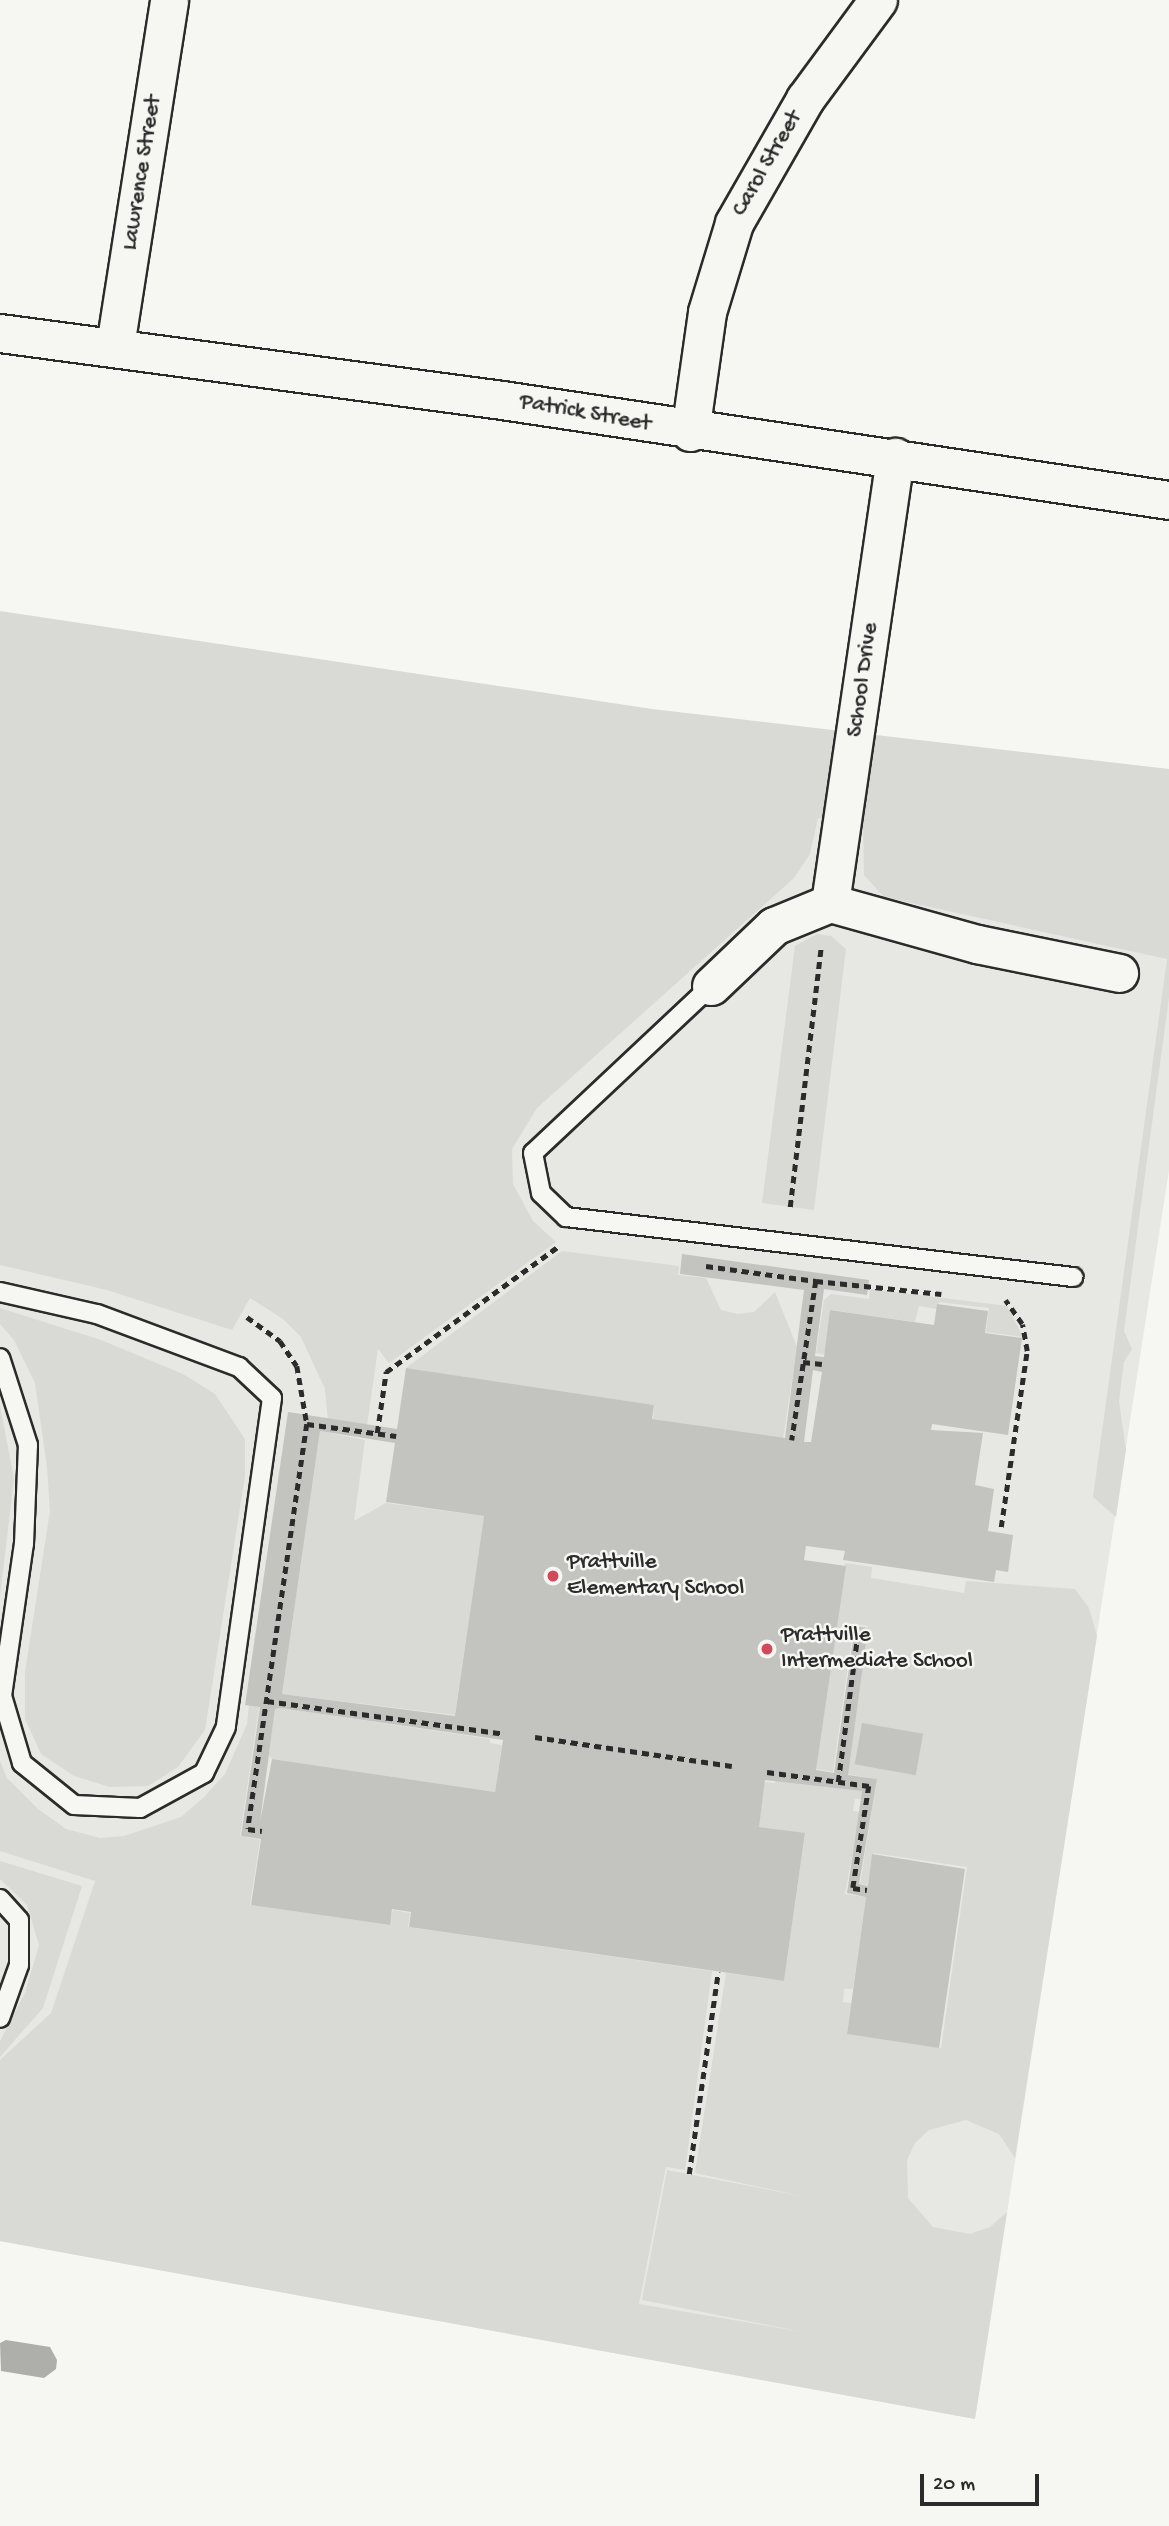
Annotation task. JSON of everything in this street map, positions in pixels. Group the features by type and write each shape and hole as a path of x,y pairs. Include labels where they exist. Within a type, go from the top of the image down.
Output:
{"street":[{"name":"Lawrence Street","path":"115,346 169,0"},
{"name":"Carol Street","path":"690,432 707,312 734,223 805,99 878,0"},
{"name":"Patrick Street","path":"0,333 115,346 502,400 690,432 895,457 1169,500"},
{"name":"School Drive","path":"830,903 895,457"},
{"path":"711,986 774,926 830,903 977,944 1119,973"}],"lane":[{"path":"711,986 533,1153 541,1193 566,1217 1073,1278"},
{"path":"0,1292 97,1314 239,1367 272,1398 226,1727 204,1773 140,1808 74,1805 22,1763 2,1696 24,1544 28,1445 0,1358"},
{"path":"0,1899 19,1920 19,1965 0,2018"}],"path":[{"path":"790,1207 822,940"},
{"path":"377,1433 386,1372 393,1365 561,1245 574,1247"},
{"path":"695,1264 816,1281 956,1295"},
{"path":"792,1440 816,1281"},
{"path":"995,1299 1007,1301 1023,1324 1027,1351 1001,1527"},
{"path":"803,1362 822,1364"},
{"path":"307,1424 396,1436"},
{"path":"838,1782 858,1632"},
{"path":"267,1701 504,1734"},
{"path":"536,1737 732,1766"},
{"path":"767,1772 869,1786 853,1888 867,1890"},
{"path":"689,2174 718,1972"}],"shaded area":[{"path":"0,611 652,709 1169,769 1169,997 1124,1331 1132,1349 1124,1362 1119,1401 1126,1450 1116,1517 1093,1497 1167,959 884,897 864,875 863,823 818,818 810,854 794,878 537,1108 512,1149 513,1184 533,1221 556,1242 389,1363 378,1349 367,1425 328,1420 325,1389 301,1337 283,1319 250,1298 232,1330 107,1290 0,1265"},
{"name":"Prattville Elementary School","path":"0,678 1169,856 1169,1170 975,2419 0,2241"},
{"path":"817,934 831,936 846,949 814,1210 762,1203 795,946"},
{"path":"562,1251 679,1266 678,1275 706,1278 721,1310 738,1314 754,1312 775,1292 797,1347 783,1439 653,1419 654,1405 406,1368"},
{"path":"870,1289 1007,1306 1023,1337 986,1332 989,1308 939,1302 937,1309 919,1306 915,1322 832,1310 825,1355 816,1353 824,1300 831,1294 869,1299"},
{"path":"0,1308 101,1340 183,1374 215,1394 245,1439 245,1476 205,1730 178,1767 148,1786 110,1787 74,1776 41,1754 25,1719 25,1672 50,1511 47,1467 35,1383 14,1340 0,1324"},
{"path":"0,1406 14,1479 0,1596"},
{"path":"320,1431 365,1440 354,1521 386,1503 484,1516 455,1715 282,1694"},
{"path":"845,1563 872,1567 871,1578 964,1593 966,1581 1075,1589 1089,1608 1097,1636 1015,2158 999,2134 966,2120 929,2130 915,2143 907,2160 908,2198 933,2227 970,2234 990,2227 1007,2212 975,2419 0,2241 0,2060 51,2013 95,1881 0,1851 0,1761 7,1778 38,1809 66,1829 100,1838 124,1836 181,1817 204,1797 225,1774 247,1724 249,1705 259,1707 240,1836 260,1840 250,1905 389,1925 393,1910 410,1913 408,1927 712,1971 685,2170 666,2167 639,2304 803,2332 642,2300 667,2170 806,2197 695,2173 726,1973 784,1981 805,1834 758,1827 765,1782 775,1783 776,1778 862,1791 861,1799 855,1799 853,1811 860,1812 845,1894 866,1897 853,1989 844,1989 843,2002 851,2003 847,2034 941,2048 967,1867 873,1853 868,1885 860,1884 877,1779 847,1774 868,1626 854,1624 833,1772 816,1769"},
{"path":"275,1709 490,1739 490,1743 502,1745 495,1792 272,1759 269,1755"},
{"path":"0,1861 82,1886 43,2008 0,2057 0,2041 25,1993 39,1945 27,1905 0,1879"},
{"path":"6,2340 50,2347 57,2360 56,2369 44,2378 1,2371 0,2343"}],"building":[{"name":"Prattville Intermediate School","path":"682,1254 869,1280 867,1295 824,1289 815,1356 824,1357 830,1310 934,1325 937,1304 988,1311 985,1333 1022,1338 1008,1435 932,1424 931,1430 983,1433 975,1485 994,1489 988,1531 1013,1535 1008,1572 996,1570 994,1582 843,1560 845,1551 806,1546 804,1560 846,1566 816,1770 834,1773 855,1626 868,1628 848,1775 877,1779 859,1884 868,1886 872,1854 965,1869 939,2048 847,2034 866,1897 847,1893 862,1791 765,1780 759,1827 805,1833 784,1981 409,1927 411,1912 392,1909 390,1925 251,1905 261,1839 241,1836 260,1707 245,1705 288,1412 397,1429 406,1368 654,1405 652,1419 785,1438 804,1290 680,1274","holes":["813,1370 822,1372 811,1442 804,1442","320,1431 395,1443 386,1502 484,1516 455,1716 282,1694","275,1709 503,1740 495,1792 272,1759 260,1822"]},
{"path":"862,1723 923,1734 916,1775 855,1764"}],"place":[{"name":"Prattville Elementary School","path":"553,1576"},
{"name":"Prattville Intermediate School","path":"767,1649"}]}
